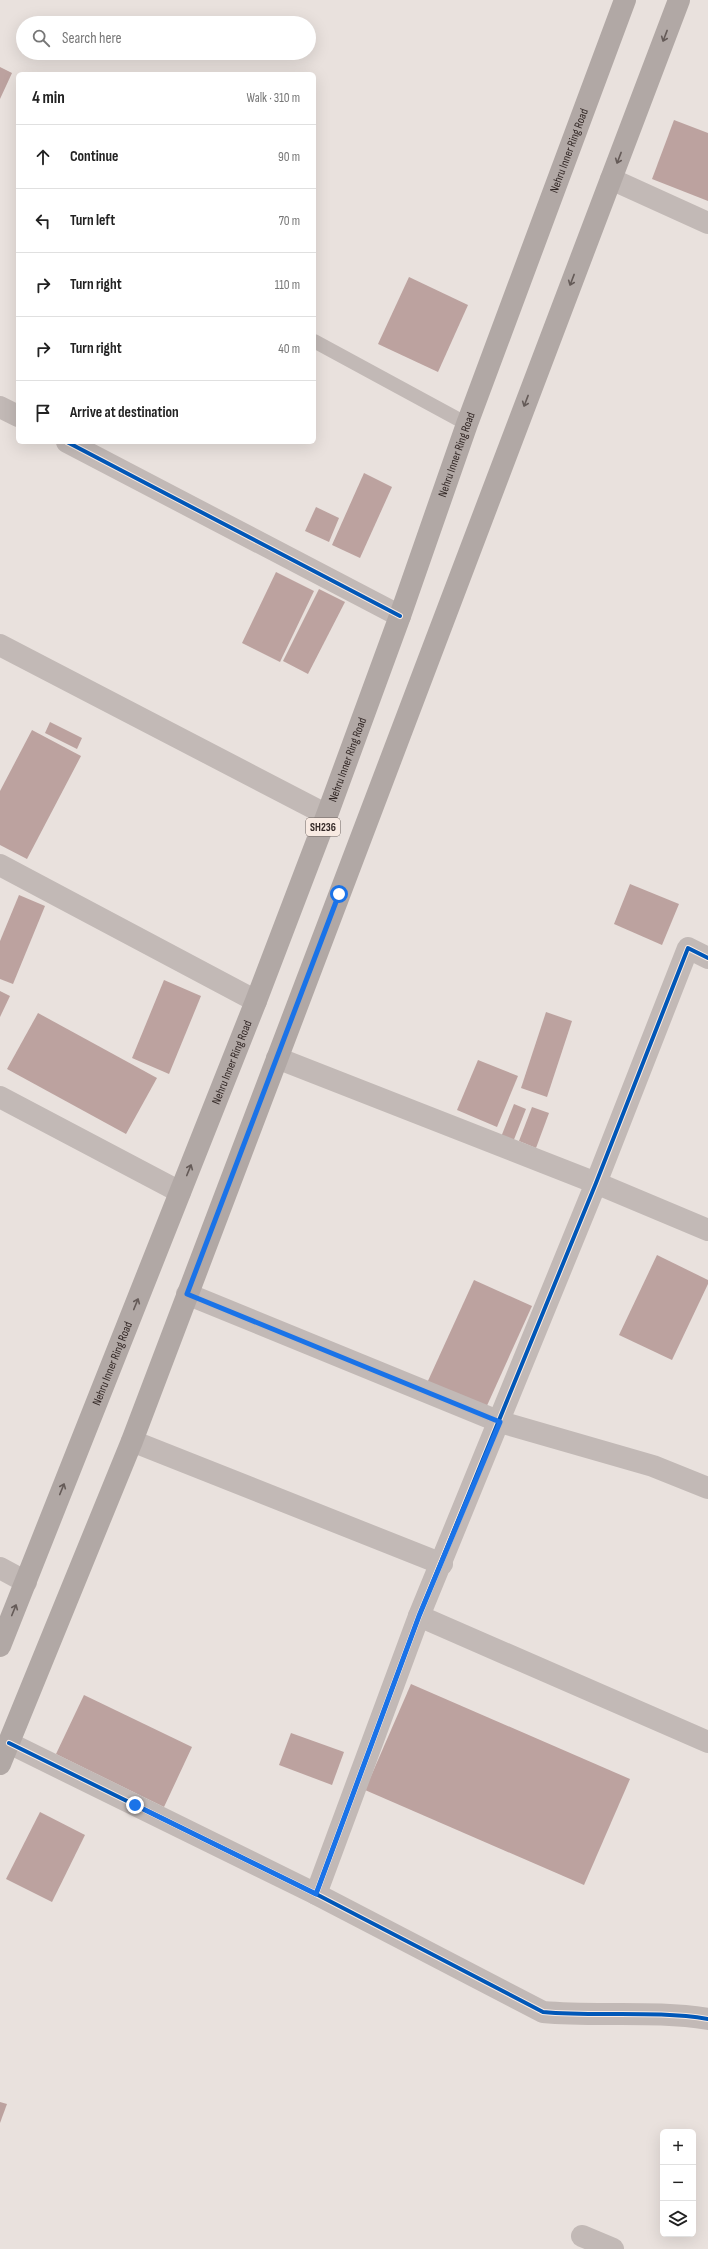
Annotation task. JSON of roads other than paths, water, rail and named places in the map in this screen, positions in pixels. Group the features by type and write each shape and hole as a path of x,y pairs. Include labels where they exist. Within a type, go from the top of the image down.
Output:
{"main road":[{"name":"Nehru Inner Ring Road","path":"0,1646 256,1001 327,815 400,616 467,424 626,0"},
{"path":"0,1764 132,1441 678,0"}],"street":[{"path":"610,179 708,223"},
{"path":"0,407 16,415"},
{"path":"71,444 400,616"},
{"path":"0,645 327,815"},
{"path":"0,866 256,1001"},
{"path":"316,1894 419,1616 500,1422 688,948 708,958"},
{"path":"277,1058 596,1183 708,1230"},
{"path":"0,1097 180,1192"},
{"path":"187,1294 500,1422 653,1466 708,1488"},
{"path":"132,1441 442,1564"},
{"path":"0,1568 26,1582"},
{"path":"419,1616 708,1742"},
{"path":"9,1743 316,1894 543,2012 576,2015 684,2015 708,2019"},
{"path":"582,2236 614,2249"}],"lane":[{"path":"316,342 467,424"}]}
